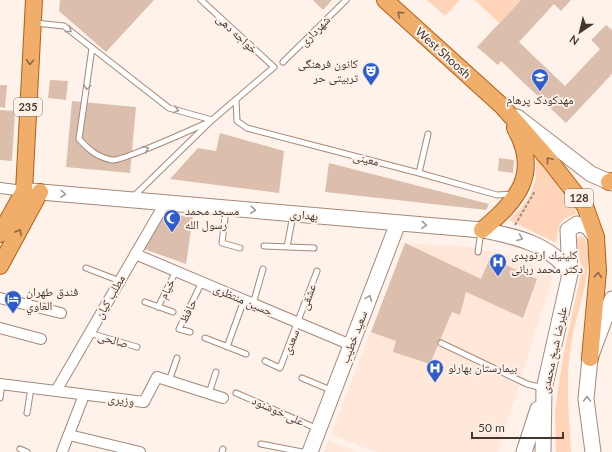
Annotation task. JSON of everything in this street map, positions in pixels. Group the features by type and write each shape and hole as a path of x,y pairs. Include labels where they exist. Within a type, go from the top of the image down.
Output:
{"main road":[{"name":"235","path":"0,234 24,191 34,0"},
{"name":"West Shoosh","path":"385,0 502,106"},
{"path":"482,230 509,206 518,194 523,182 526,164 522,141 502,106"},
{"name":"128","path":"502,106 550,161 585,206 596,237 598,271 590,358"},
{"path":"0,266 40,192"}],"street":[{"path":"502,106 591,174 611,182"},
{"path":"0,188 24,191"},
{"name":"بهداری","path":"24,191 482,230 522,238 553,254 563,261 570,274"},
{"name":"مطلب کیان","path":"56,391 165,203"},
{"name":"سعید خطیب","path":"310,452 398,223"},
{"name":"علیرضا شیخ محمدی","path":"542,452 544,389 570,274 568,230 577,224 587,226 596,237"},
{"name":"حسین منتظری","path":"135,254 351,345"},
{"path":"0,298 61,313"},
{"path":"593,452 586,399 590,358 612,299"},
{"path":"0,328 41,339"},
{"name":"وزیری","path":"1,384 144,402 157,377 223,398"},
{"path":"524,452 544,389"},
{"path":"62,452 84,395"},
{"path":"69,435 140,452"}],"lane":[{"name":"خواجه دهی","path":"201,0 274,67 236,100"},
{"name":"شهرداری","path":"284,62 346,0"},
{"path":"32,23 64,26 169,108 212,120"},
{"path":"92,48 79,139 92,153 113,161 212,120"},
{"path":"130,200 212,120 236,100"},
{"name":"معینی","path":"236,100 237,121 247,128 419,172 497,195 518,194"},
{"path":"419,172 428,134"},
{"path":"226,208 222,243 240,248"},
{"path":"288,247 293,214"},
{"path":"478,252 482,230"},
{"path":"264,246 314,248"},
{"path":"86,268 120,281"},
{"path":"227,347 263,269"},
{"name":"خیام","path":"158,306 176,271"},
{"name":"عشقی","path":"298,323 317,271"},
{"name":"حافظ","path":"190,332 179,329 202,282"},
{"path":"145,302 173,312"},
{"name":"سعدی","path":"265,361 280,368 298,323"},
{"name":"صالحی","path":"89,333 137,347"},
{"path":"205,338 246,354"},
{"path":"441,343 528,384 544,389"},
{"path":"169,381 177,358"},
{"path":"209,393 216,372"},
{"path":"302,378 333,392"},
{"path":"0,398 1,384"},
{"path":"27,413 31,388"},
{"name":"علی خوشنود","path":"236,393 319,430"},
{"path":"261,444 302,452"},
{"path":"20,449 27,452"}],"shaded area":[{"path":"427,0 460,0 445,16"},
{"path":"475,0 521,0 499,23"},
{"path":"535,152 569,196 577,214 566,218 560,224 556,243 509,220 523,205 532,190 536,173"},
{"path":"580,236 584,237 588,262 587,276 573,332 569,358 568,398 571,452 556,452 555,410 563,356 582,270 576,241"},
{"name":"بیمارستان بهارلو","path":"405,243 471,247 516,257 553,276 498,452 374,452 331,434"},
{"path":"328,440 357,452 324,452"}],"building":[{"path":"60,0 154,0 106,52 59,11"},
{"path":"313,0 332,0 323,10"},
{"path":"521,0 571,0 561,11 554,4 519,42 565,86 600,49 591,40 606,25 612,30 612,74 566,123 501,61 498,65 477,47"},
{"path":"50,80 68,81 66,100 48,98"},
{"path":"0,85 7,85 5,108 0,107"},
{"path":"72,101 136,107 130,173 66,167"},
{"path":"0,110 15,111 12,161 0,160"},
{"path":"220,133 284,151 279,193 170,179 198,148 216,151"},
{"path":"499,158 514,160 513,173 498,171"},
{"path":"329,163 489,204 486,210 325,192"},
{"name":"مسجد محمد رسول الله","path":"164,215 193,216 186,264 144,249"},
{"path":"405,243 481,279 490,258 537,279 523,318 466,292 460,315 452,312 430,364 393,352 396,341 371,332"}],"place":[{"name":"کانون فرهنگی تربیتی حر","path":"371,86"},
{"name":"مهدکودک پرهام","path":"540,92"},
{"name":"مسجد محمد رسول الله","path":"172,233"},
{"name":"كلينيك ارتوپدى دكتر محمد ربانى","path":"498,277"},
{"name":"فندق طهران العاوي","path":"13,314"},
{"name":"بیمارستان بهارلو","path":"435,383"}]}
